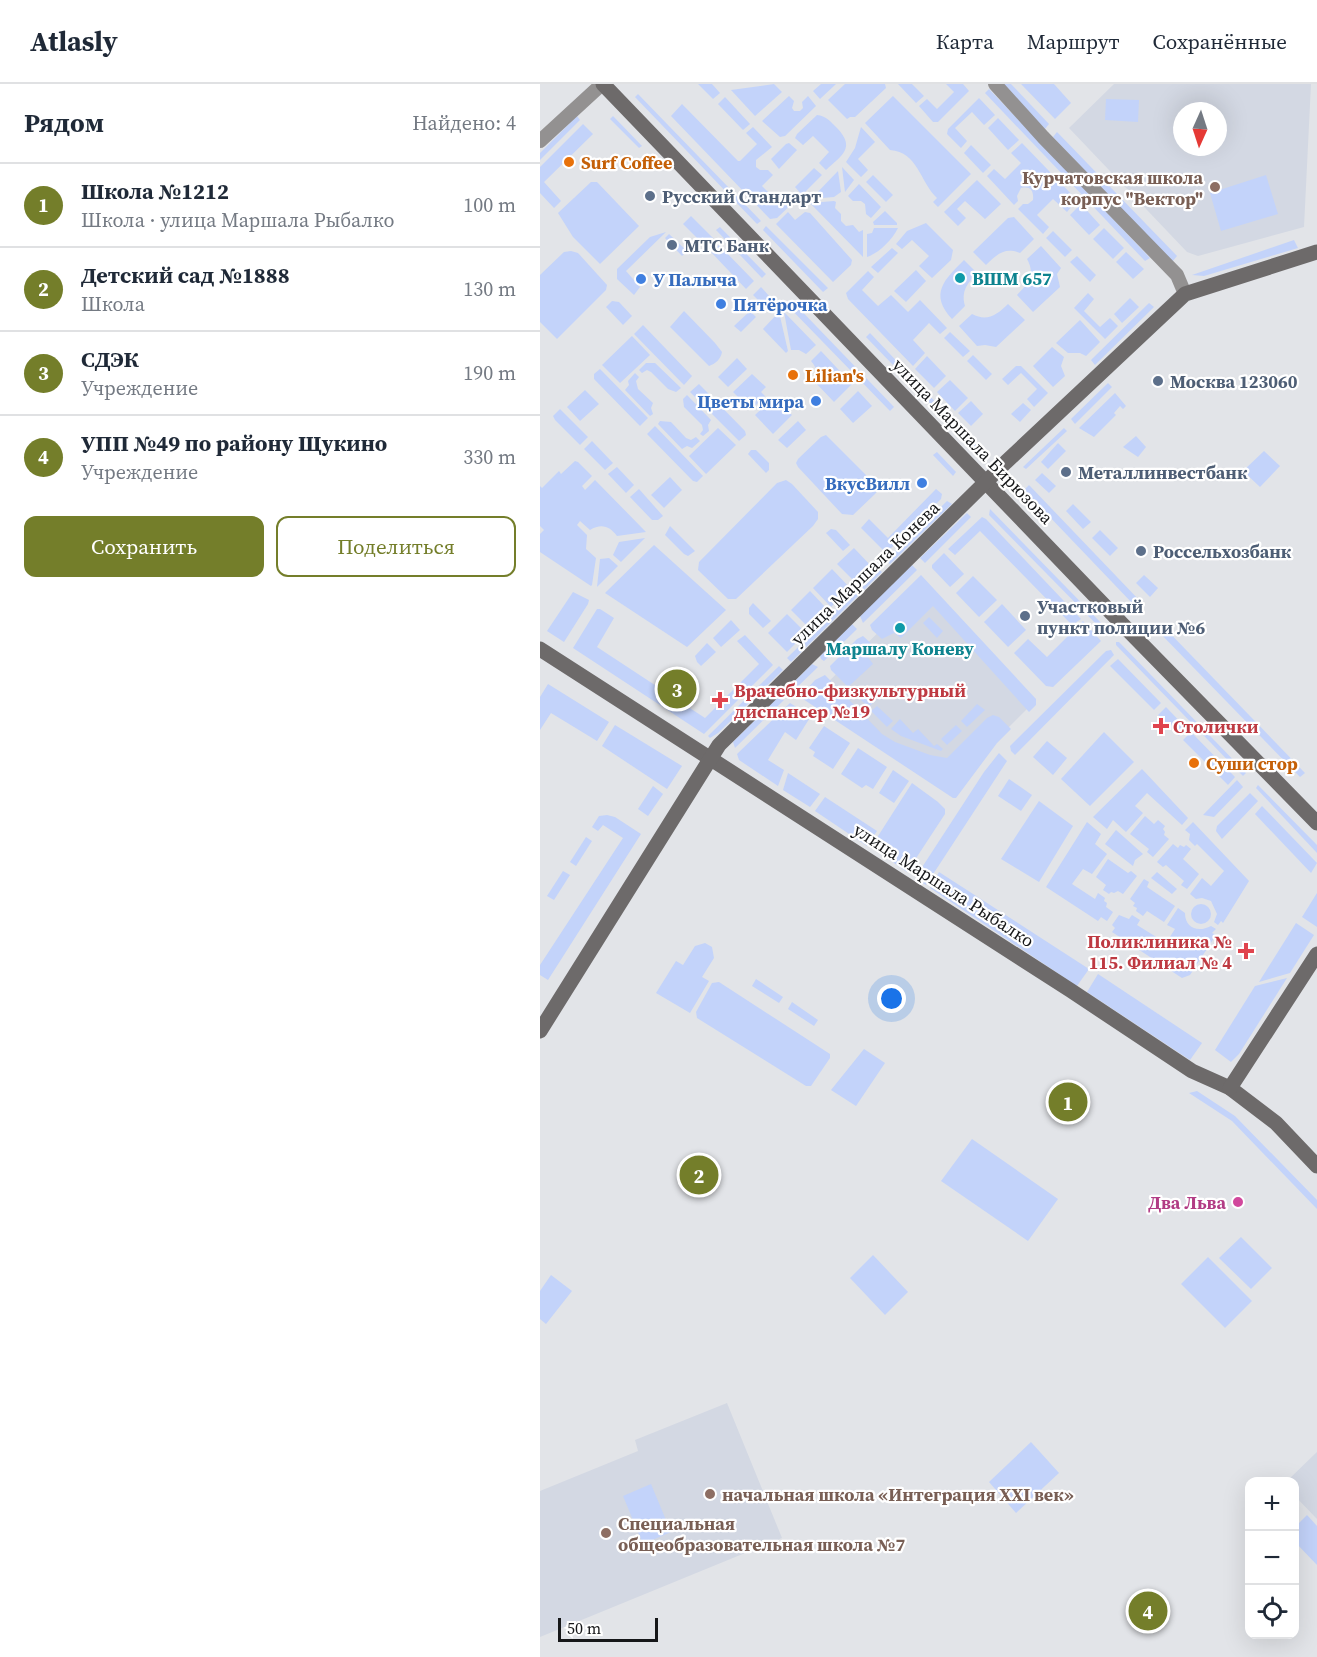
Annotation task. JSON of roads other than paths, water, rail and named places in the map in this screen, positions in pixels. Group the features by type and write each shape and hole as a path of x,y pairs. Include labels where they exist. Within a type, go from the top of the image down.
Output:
{"street":[{"path":"540,141 602,84"},
{"name":"улица Маршала Бирюзова","path":"602,84 1317,823"},
{"path":"995,84 1043,137 1177,275 1185,294"},
{"name":"улица Маршала Конева","path":"540,1031 719,745 986,482 1185,294 1317,252"},
{"name":"улица Маршала Рыбалко","path":"540,650 1078,995 1192,1071 1230,1088 1276,1123 1317,1166"},
{"path":"1230,1088 1317,954"}],"place":[{"name":"Surf Coffee","path":"569,162"},
{"name":"Курчатовская школа корпус \"Вектор\"","path":"1215,187"},
{"name":"Русский Стандарт","path":"650,196"},
{"name":"МТС Банк","path":"672,245"},
{"name":"ВШM 657","path":"960,278"},
{"name":"У Палыча","path":"641,279"},
{"name":"Пятёрочка","path":"721,304"},
{"name":"Lilian's","path":"793,375"},
{"name":"Москва 123060","path":"1158,381"},
{"name":"Цветы мира","path":"816,401"},
{"name":"Металлинвестбанк","path":"1066,472"},
{"name":"ВкусВилл","path":"922,483"},
{"name":"Россельхозбанк","path":"1141,551"},
{"name":"Участковый пункт полиции №6","path":"1025,616"},
{"name":"Маршалу Коневу","path":"900,628"},
{"name":"СДЭК","path":"677,689"},
{"name":"Врачебно-физкультурный диспансер №19","path":"720,700"},
{"name":"Столички","path":"1161,726"},
{"name":"Суши стор","path":"1194,763"},
{"name":"Поликлиника № 115. Филиал № 4","path":"1246,951"},
{"name":"Школа №1212","path":"1068,1102"},
{"name":"Детский сад №1888","path":"699,1175"},
{"name":"Два Льва","path":"1238,1202"},
{"name":"начальная школа «Интеграция XXI век»","path":"710,1494"},
{"name":"Специальная общеобразовательная школа №7","path":"606,1533"},
{"name":"УПП №49 по району Щукино","path":"1148,1611"}]}
